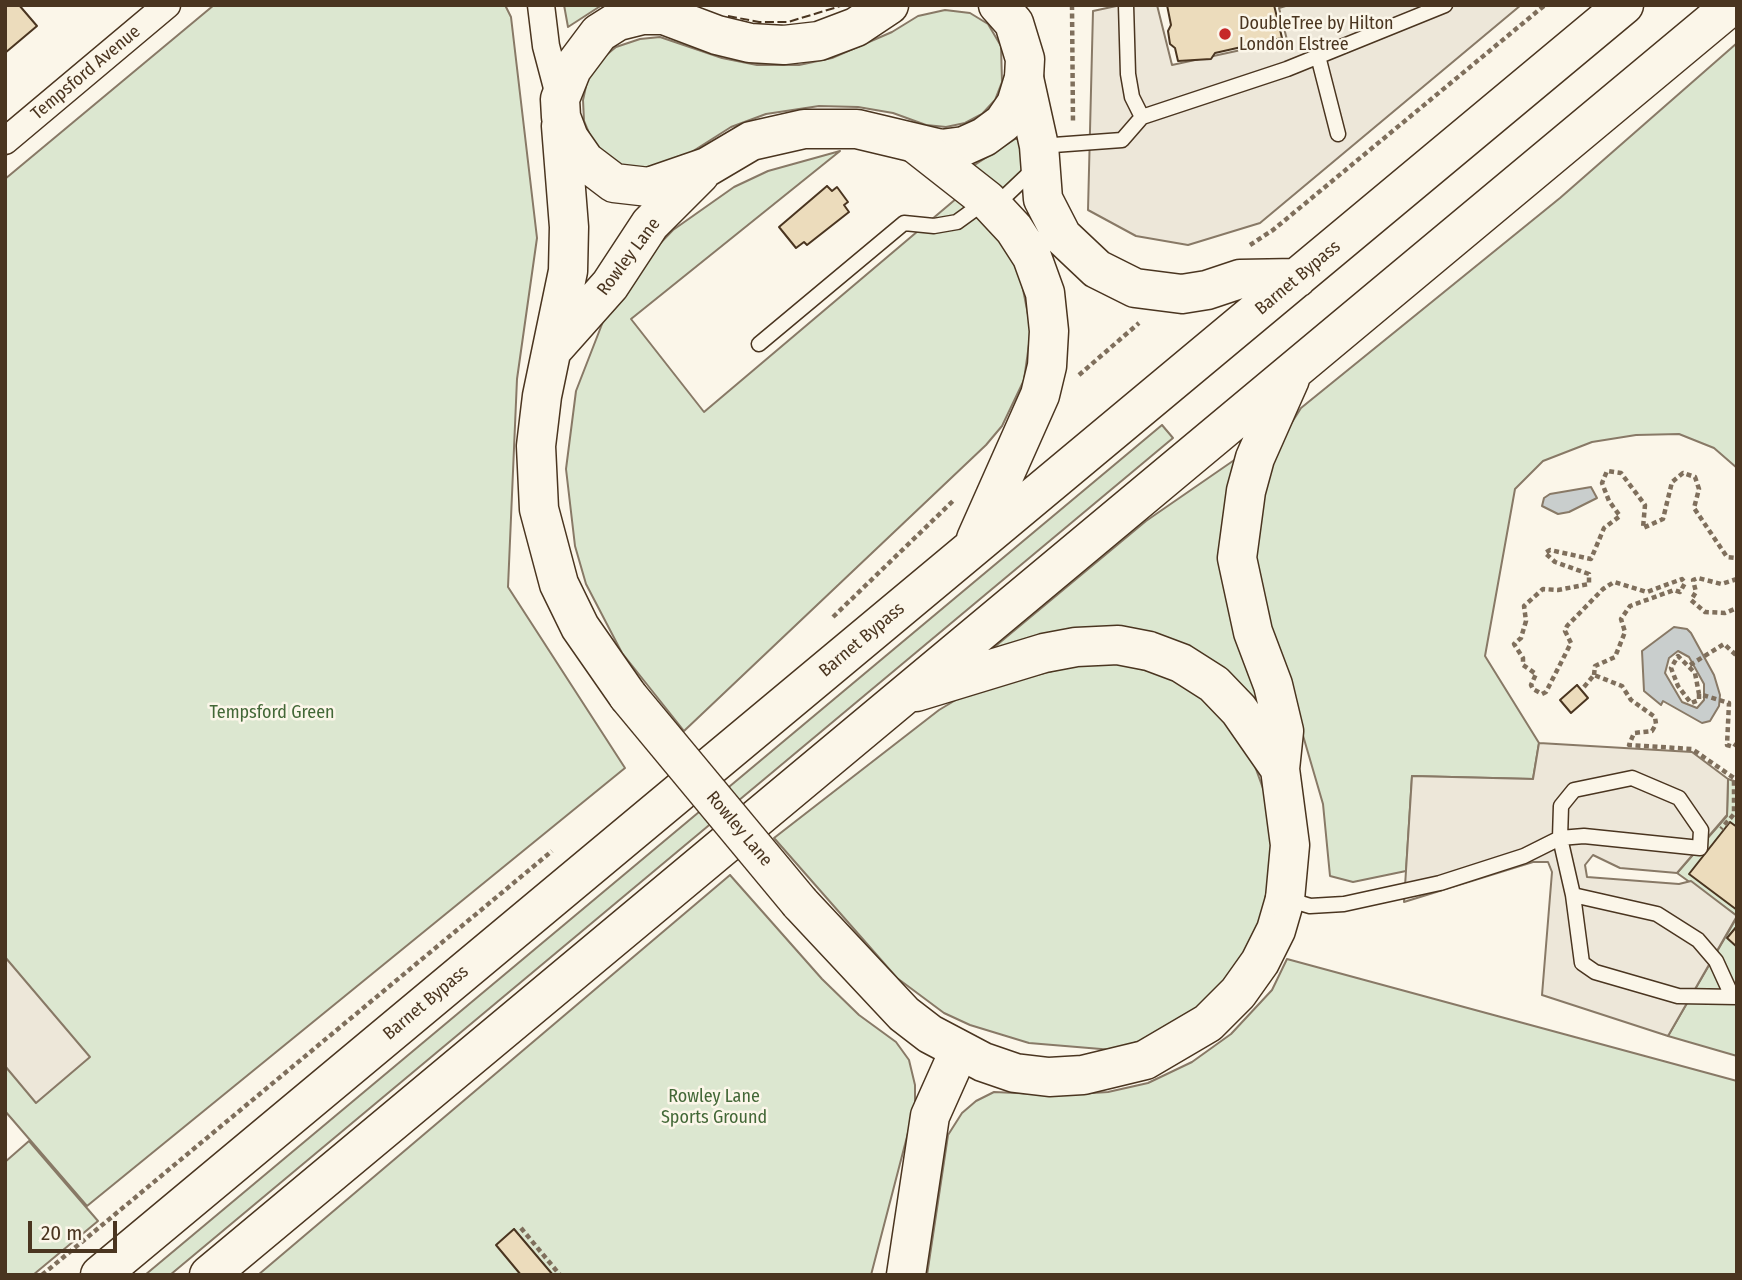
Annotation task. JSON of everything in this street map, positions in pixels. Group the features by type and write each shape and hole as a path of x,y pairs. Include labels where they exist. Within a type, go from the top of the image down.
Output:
{"main road":[{"path":"889,5 856,27 819,40 784,45 750,43 701,22 655,10 618,21 598,33 572,69 560,108 569,138 585,161 614,183 649,187 707,167 751,141 804,129 857,129 941,149 964,146 984,138 1003,123 1016,104 1037,5"},
{"path":"998,5 1014,23 1050,151 1043,199 1062,236 1097,269 1135,288 1182,294 1207,290 1240,279 1297,278"},
{"name":"Barnet Bypass","path":"100,1275 1624,5"},
{"path":"209,1275 1732,5"},
{"name":"Rowley Lane","path":"560,108 569,227 568,271 542,396 536,446 538,509 559,584 580,626 628,696 800,903 904,1014 959,1051 1015,1073 1049,1077 1083,1076 1145,1060 1208,1023 1238,993 1260,962 1276,930 1285,899 1290,845 1280,769"},
{"path":"917,145 990,204 1014,229 1032,257 1045,293 1049,343 1040,395 972,548"},
{"name":"Rowley Lane","path":"553,349 610,285 650,224 707,167"},
{"path":"1280,769 1284,731 1273,685 1253,632 1237,558 1246,491 1255,458 1293,370"},
{"path":"899,697 1044,653 1118,645 1181,663 1214,684 1240,710 1280,769"},
{"path":"906,1275 930,1116 959,1051"}],"street":[{"name":"Tempsford Avenue","path":"5,141 167,5"},
{"path":"541,5 546,46 560,108"}],"lane":[{"path":"1126,5 1128,74 1132,97 1142,117"},
{"path":"759,344 904,223 934,226 957,222 990,204 1050,151 1122,140 1142,117 1318,56 1445,5"},
{"path":"1318,56 1338,134"},
{"path":"1285,899 1310,906 1356,902 1452,879 1524,856 1560,838 1584,836 1700,848 1701,830 1679,798 1632,778 1574,790 1561,806 1560,838 1573,895 1578,951 1582,963 1595,972 1678,996 1734,997 1716,961 1698,940 1657,914 1573,895"}],"path":[{"path":"1050,151 1072,5"},
{"path":"1244,248 1273,230 1545,5"},
{"path":"1077,377 1147,315"},
{"path":"1584,687 1594,675 1595,666 1615,657 1625,632 1621,619 1630,606 1674,590 1680,592 1685,583 1682,579 1647,592 1614,582 1603,589 1567,626 1565,631 1572,643 1546,692 1542,694 1533,690 1531,685 1536,674 1523,665 1520,652 1514,644 1521,638 1526,621 1524,606 1543,589 1558,590 1589,584 1589,574 1555,562 1545,552 1550,550 1591,559 1604,528 1620,516 1609,501 1602,483 1607,471 1621,473 1645,505 1643,528 1663,519 1672,482 1683,473 1695,477 1699,489 1694,508 1727,556 1737,558"},
{"path":"830,619 958,496"},
{"path":"1737,579 1721,584 1698,578 1693,580 1696,592 1691,600 1706,612 1725,613 1737,608"},
{"path":"1691,664 1724,644 1737,656"},
{"path":"1678,656 1691,664 1699,681 1701,695 1699,700 1691,703 1674,678 1671,668 1678,656"},
{"path":"1594,675 1622,686 1631,700 1655,717 1656,724 1652,730 1634,733 1629,746 1692,749 1735,776 1734,814 1703,851 1700,848"},
{"path":"1701,695 1728,703 1727,745 1734,747 1737,743"},
{"path":"42,1275 555,849"},
{"path":"521,1228 560,1275"}],"green space":[{"name":"Tempsford Green","path":"214,5 505,5 511,17 537,238 517,379 508,587 625,768 87,1206 5,1111 5,179"},
{"path":"564,5 602,5 568,27"},
{"path":"945,10 970,13 988,24 1001,46 1002,82 995,100 982,114 965,123 946,127 926,125 893,113 858,107 819,106 766,114 731,127 679,160 649,171 618,164 603,154 591,138 584,121 583,100 588,77 599,61 616,47 640,39 660,37 722,58 757,65 799,65 832,58 892,32 918,16"},
{"path":"1737,43 1737,468 1714,448 1679,434 1636,435 1592,442 1543,461 1515,489 1485,656 1539,743 1533,779 1412,776 1406,871 1353,882 1330,876 1323,804 1264,602 1249,535 1275,449 1301,408 1560,198"},
{"path":"1019,139 1024,166 1021,173 1000,191 973,166"},
{"path":"840,151 631,319 704,412 957,198 978,214 1010,255 1021,279 1031,330 1024,380 1002,426 986,445 684,731 622,653 586,584 575,546 566,469 576,391 604,319 647,257 673,230 734,187 768,171"},
{"path":"1162,425 1173,438 170,1275 145,1275"},
{"path":"1243,454 1274,737 1211,667 986,654 1146,521"},
{"path":"1100,659 1186,680 1248,747 1269,805 1273,834 1268,896 1259,924 1246,950 1210,999 1161,1034 1113,1050 1029,1043 970,1025 944,1013 897,978 774,838 939,710 969,692"},
{"path":"1728,779 1737,782 1737,916 1677,873 1727,816"},
{"name":"Rowley Lane Sports Ground","path":"730,875 822,979 859,1015 896,1042 909,1060 915,1085 915,1106 871,1275 258,1275"},
{"path":"1737,917 1737,1056 1668,1036"},
{"path":"1287,959 1737,1081 1737,1275 927,1275 948,1135 962,1113 976,1101 994,1092 1061,1095 1108,1092 1148,1083 1192,1062 1231,1034 1272,990"},
{"path":"29,1141 98,1221 33,1275 5,1275 5,1162"}],"shaded area":[{"path":"1121,5 1157,5 1172,65 1287,40 1279,8 1289,5 1521,5 1260,223 1188,245 1136,236 1088,210 1093,11"},
{"path":"1591,487 1597,498 1569,512 1558,514 1542,506 1544,498 1550,494"},
{"path":"1674,627 1687,629 1691,633 1714,675 1720,695 1719,706 1710,721 1702,723 1663,701 1661,705 1644,691 1642,651","holes":["1678,651 1689,657 1704,684 1704,700 1697,708 1682,702 1665,673 1669,658"]},
{"path":"1539,743 1692,752 1728,779 1727,815 1677,873 1620,868 1593,855 1585,865 1587,877 1679,884 1691,881 1737,916 1668,1036 1542,995 1552,872 1548,862 1533,862 1404,902 1412,776 1533,779"},
{"path":"5,957 90,1057 36,1103 5,1066"}],"building":[{"path":"5,5 19,5 37,26 5,53"},
{"name":"DoubleTree by Hilton London Elstree","path":"1167,5 1274,5 1282,38 1268,41 1265,48 1252,50 1246,46 1215,53 1211,59 1178,61 1175,48 1170,44 1168,31 1171,25"},
{"path":"827,186 832,191 837,187 848,202 844,205 849,212 807,245 804,242 796,248 779,227"},
{"path":"1577,685 1588,698 1571,713 1560,700"},
{"path":"1730,822 1737,827 1737,910 1689,874"},
{"path":"1737,926 1737,947 1727,938"},
{"path":"514,1229 553,1275 521,1275 496,1245"}],"fence":[{"path":"728,16 759,22 788,22 844,5"}],"place":[{"name":"DoubleTree by Hilton London Elstree","path":"1225,34"}]}
